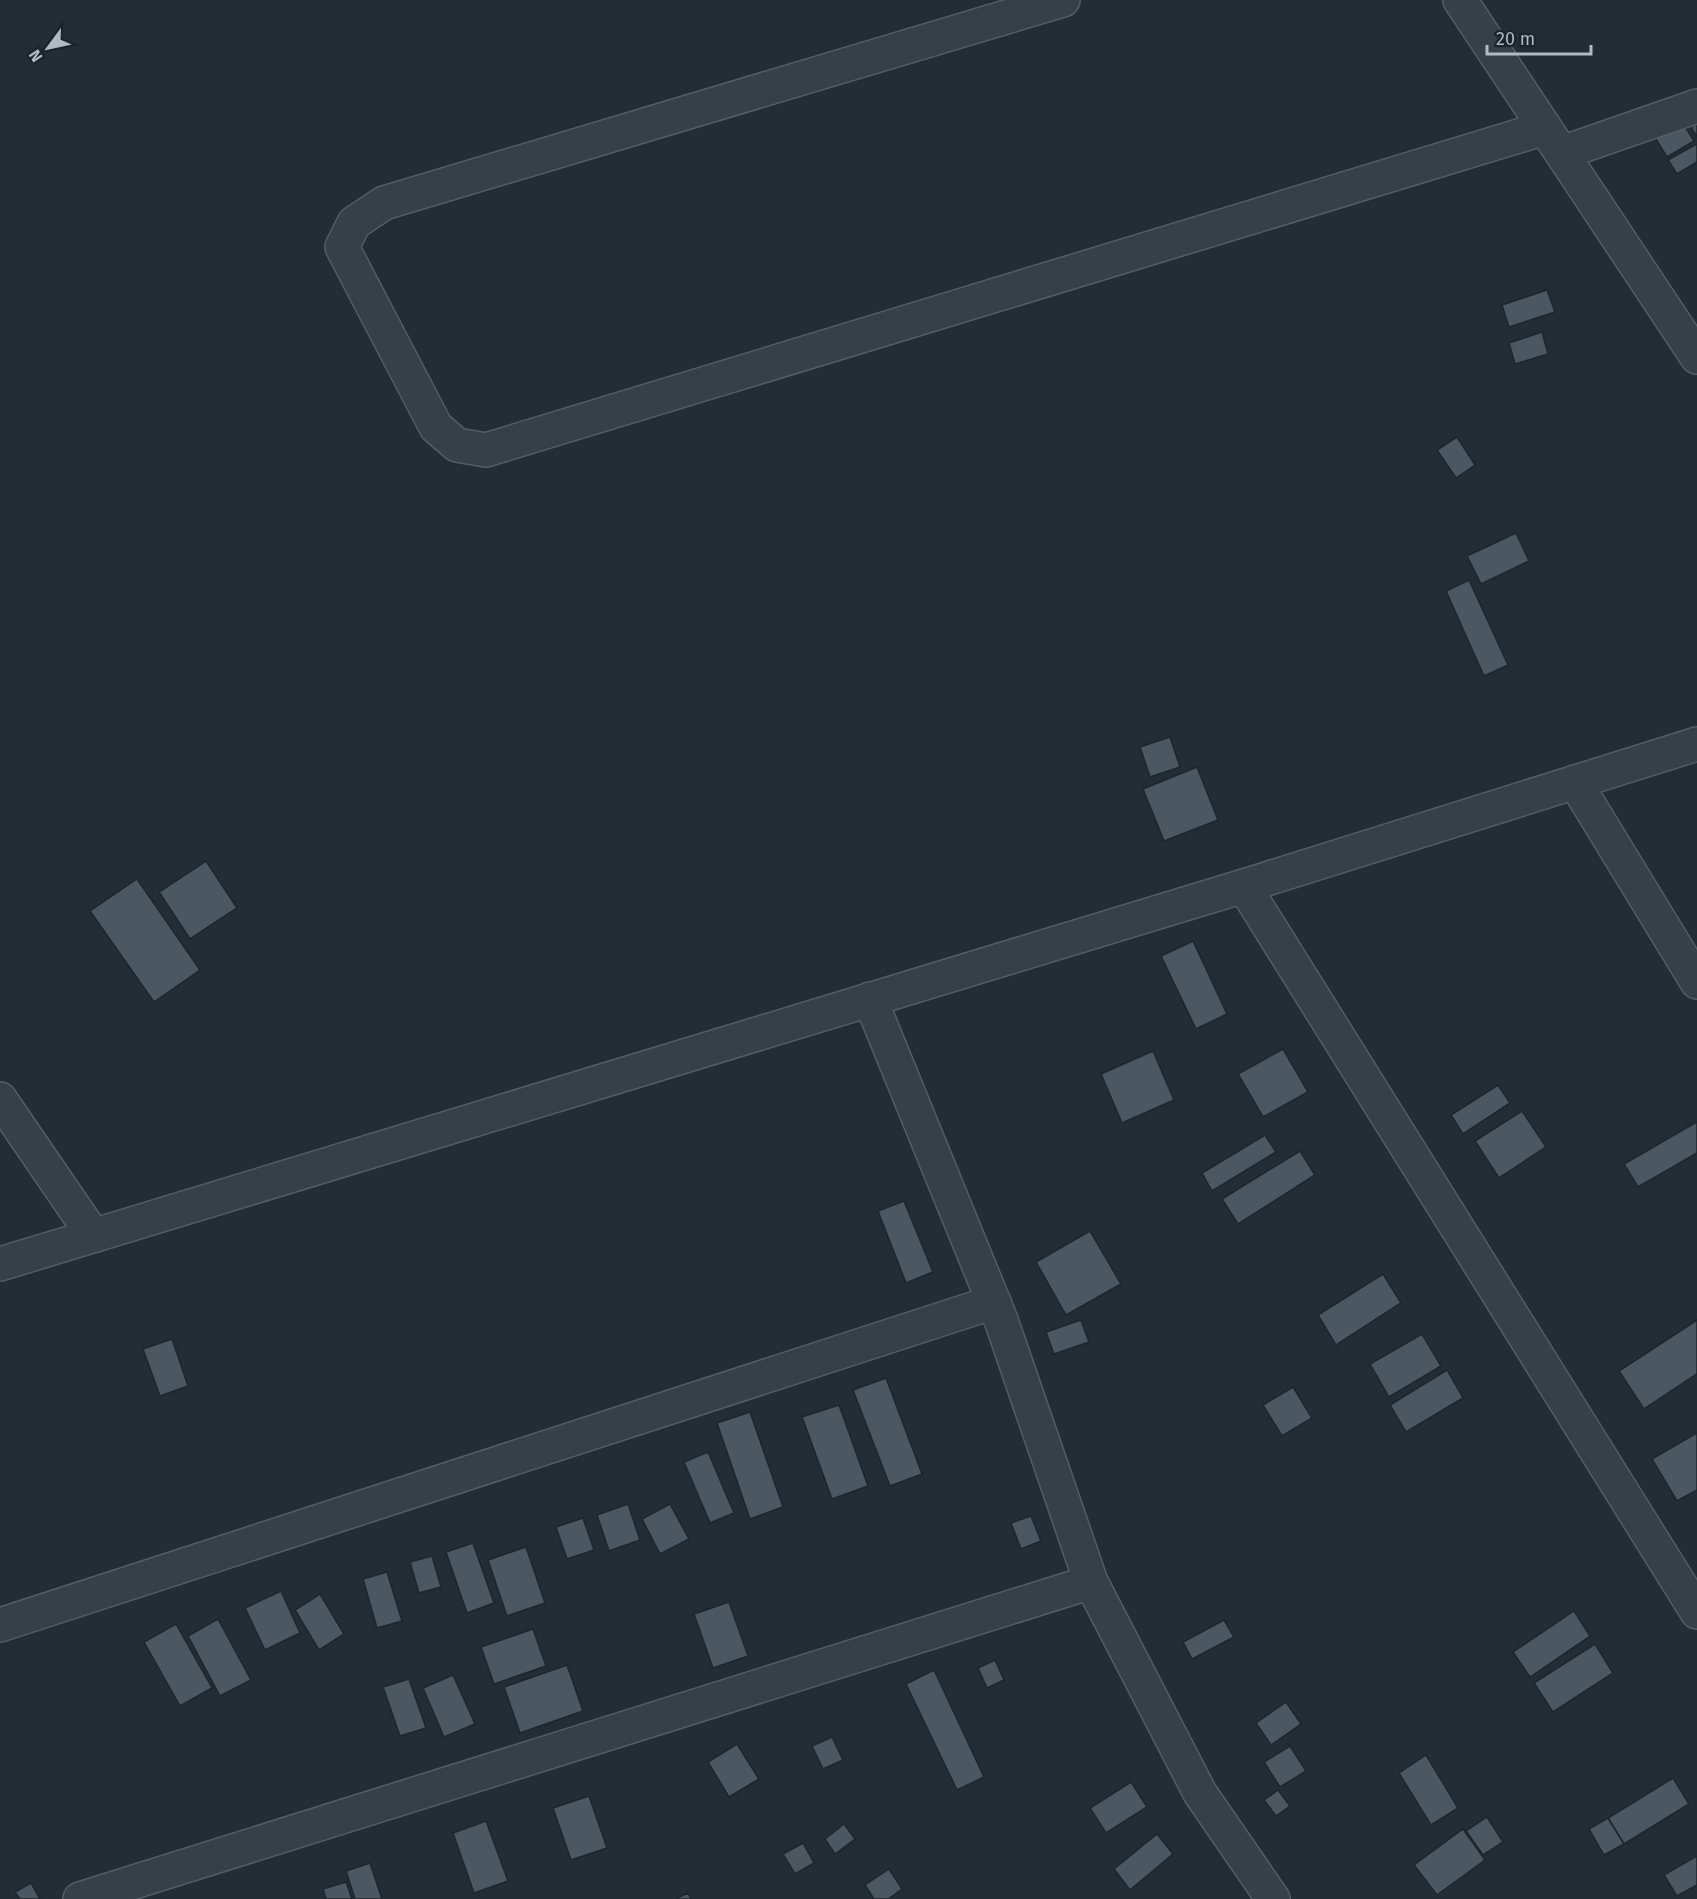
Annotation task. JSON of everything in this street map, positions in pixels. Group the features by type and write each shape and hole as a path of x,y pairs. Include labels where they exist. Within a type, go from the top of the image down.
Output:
{"street":[{"path":"1063,0 384,203 354,223 342,247 436,427 457,445 486,450 1553,141 1697,106"},
{"path":"1460,0 1697,357"},
{"path":"0,1264 1244,886 1697,744"},
{"path":"1575,782 1697,982"},
{"path":"1244,886 1697,1612"},
{"path":"870,999 994,1302 1091,1582 1200,1793 1273,1899"},
{"path":"0,1099 93,1235"},
{"path":"0,1625 994,1302"},
{"path":"80,1899 1091,1582"}],"building":[{"path":"1681,120 1694,141 1667,157 1654,136"},
{"path":"1697,124 1697,137 1691,127"},
{"path":"1697,144 1697,162 1677,174 1668,160"},
{"path":"1547,290 1555,312 1509,327 1502,305"},
{"path":"1542,332 1548,354 1515,364 1509,343"},
{"path":"1457,437 1475,465 1456,478 1437,450"},
{"path":"1516,533 1529,561 1481,584 1467,556"},
{"path":"1469,580 1508,665 1484,676 1446,591"},
{"path":"1170,737 1180,767 1150,777 1140,747"},
{"path":"1197,767 1218,820 1164,841 1143,789"},
{"path":"206,861 237,908 190,939 159,892"},
{"path":"137,879 200,970 154,1002 90,911"},
{"path":"1193,941 1227,1014 1196,1029 1161,956"},
{"path":"1283,1049 1308,1092 1263,1117 1238,1074"},
{"path":"1153,1051 1174,1100 1122,1123 1101,1074"},
{"path":"1498,1085 1510,1103 1463,1134 1451,1115"},
{"path":"1522,1111 1546,1147 1499,1178 1475,1141"},
{"path":"1697,1122 1697,1153 1638,1187 1624,1164"},
{"path":"1265,1135 1276,1152 1212,1191 1202,1173"},
{"path":"1300,1151 1315,1175 1238,1224 1222,1199"},
{"path":"904,1201 933,1272 906,1283 878,1211"},
{"path":"1090,1231 1121,1284 1066,1315 1036,1262"},
{"path":"1383,1274 1401,1303 1336,1345 1318,1315"},
{"path":"1081,1320 1089,1342 1054,1354 1046,1332"},
{"path":"1697,1320 1697,1374 1644,1409 1619,1371"},
{"path":"1422,1334 1441,1366 1389,1397 1370,1364"},
{"path":"172,1339 188,1386 160,1396 143,1349"},
{"path":"1447,1370 1463,1398 1406,1432 1390,1405"},
{"path":"886,1378 922,1474 890,1486 853,1390"},
{"path":"1293,1387 1312,1418 1282,1436 1263,1405"},
{"path":"839,1405 868,1486 832,1499 802,1417"},
{"path":"750,1412 783,1507 750,1519 717,1423"},
{"path":"1697,1433 1697,1490 1677,1501 1652,1459"},
{"path":"708,1452 734,1513 710,1523 684,1462"},
{"path":"628,1504 640,1540 609,1551 597,1515"},
{"path":"670,1504 689,1539 660,1554 642,1519"},
{"path":"1031,1516 1041,1541 1021,1549 1011,1523"},
{"path":"583,1518 594,1550 567,1559 556,1527"},
{"path":"473,1543 494,1603 467,1613 446,1552"},
{"path":"526,1547 545,1603 507,1616 488,1560"},
{"path":"432,1556 441,1587 419,1593 410,1562"},
{"path":"387,1572 402,1621 377,1628 363,1579"},
{"path":"281,1591 300,1633 265,1650 245,1608"},
{"path":"320,1594 344,1634 319,1650 295,1610"},
{"path":"729,1602 748,1656 713,1668 694,1614"},
{"path":"1574,1611 1590,1636 1530,1677 1513,1652"},
{"path":"218,1619 251,1680 220,1696 188,1636"},
{"path":"1224,1620 1234,1637 1192,1659 1183,1642"},
{"path":"176,1624 212,1688 180,1706 144,1642"},
{"path":"533,1629 546,1666 494,1684 481,1647"},
{"path":"1595,1644 1613,1673 1553,1712 1534,1683"},
{"path":"995,1660 1004,1680 987,1688 978,1668"},
{"path":"567,1665 583,1711 520,1733 504,1687"},
{"path":"934,1670 984,1777 957,1790 906,1684"},
{"path":"453,1675 475,1724 444,1737 423,1688"},
{"path":"409,1679 426,1728 400,1736 383,1687"},
{"path":"1286,1702 1301,1724 1271,1745 1256,1723"},
{"path":"832,1737 843,1760 823,1769 812,1746"},
{"path":"737,1744 759,1779 729,1797 708,1762"},
{"path":"1290,1746 1306,1771 1280,1787 1264,1762"},
{"path":"1426,1755 1458,1808 1431,1825 1399,1773"},
{"path":"1673,1778 1689,1804 1624,1844 1608,1818"},
{"path":"1131,1782 1147,1807 1106,1833 1090,1808"},
{"path":"1278,1790 1290,1806 1276,1816 1264,1800"},
{"path":"589,1796 607,1848 571,1860 553,1808"},
{"path":"1487,1817 1503,1842 1483,1855 1466,1831"},
{"path":"1608,1818 1624,1844 1604,1855 1589,1829"},
{"path":"486,1821 508,1881 474,1893 453,1833"},
{"path":"844,1824 855,1839 835,1854 825,1839"},
{"path":"1463,1829 1485,1860 1437,1895 1414,1865"},
{"path":"1157,1834 1173,1854 1130,1890 1114,1869"},
{"path":"803,1843 814,1863 795,1874 783,1854"},
{"path":"1697,1856 1697,1885 1677,1896 1664,1875"},
{"path":"370,1863 382,1899 355,1899 346,1871"},
{"path":"889,1869 902,1889 888,1899 874,1899 865,1885"},
{"path":"346,1882 352,1899 326,1899 323,1889"},
{"path":"31,1883 40,1899 20,1899 15,1892"},
{"path":"688,1893 691,1899 675,1899"}]}
